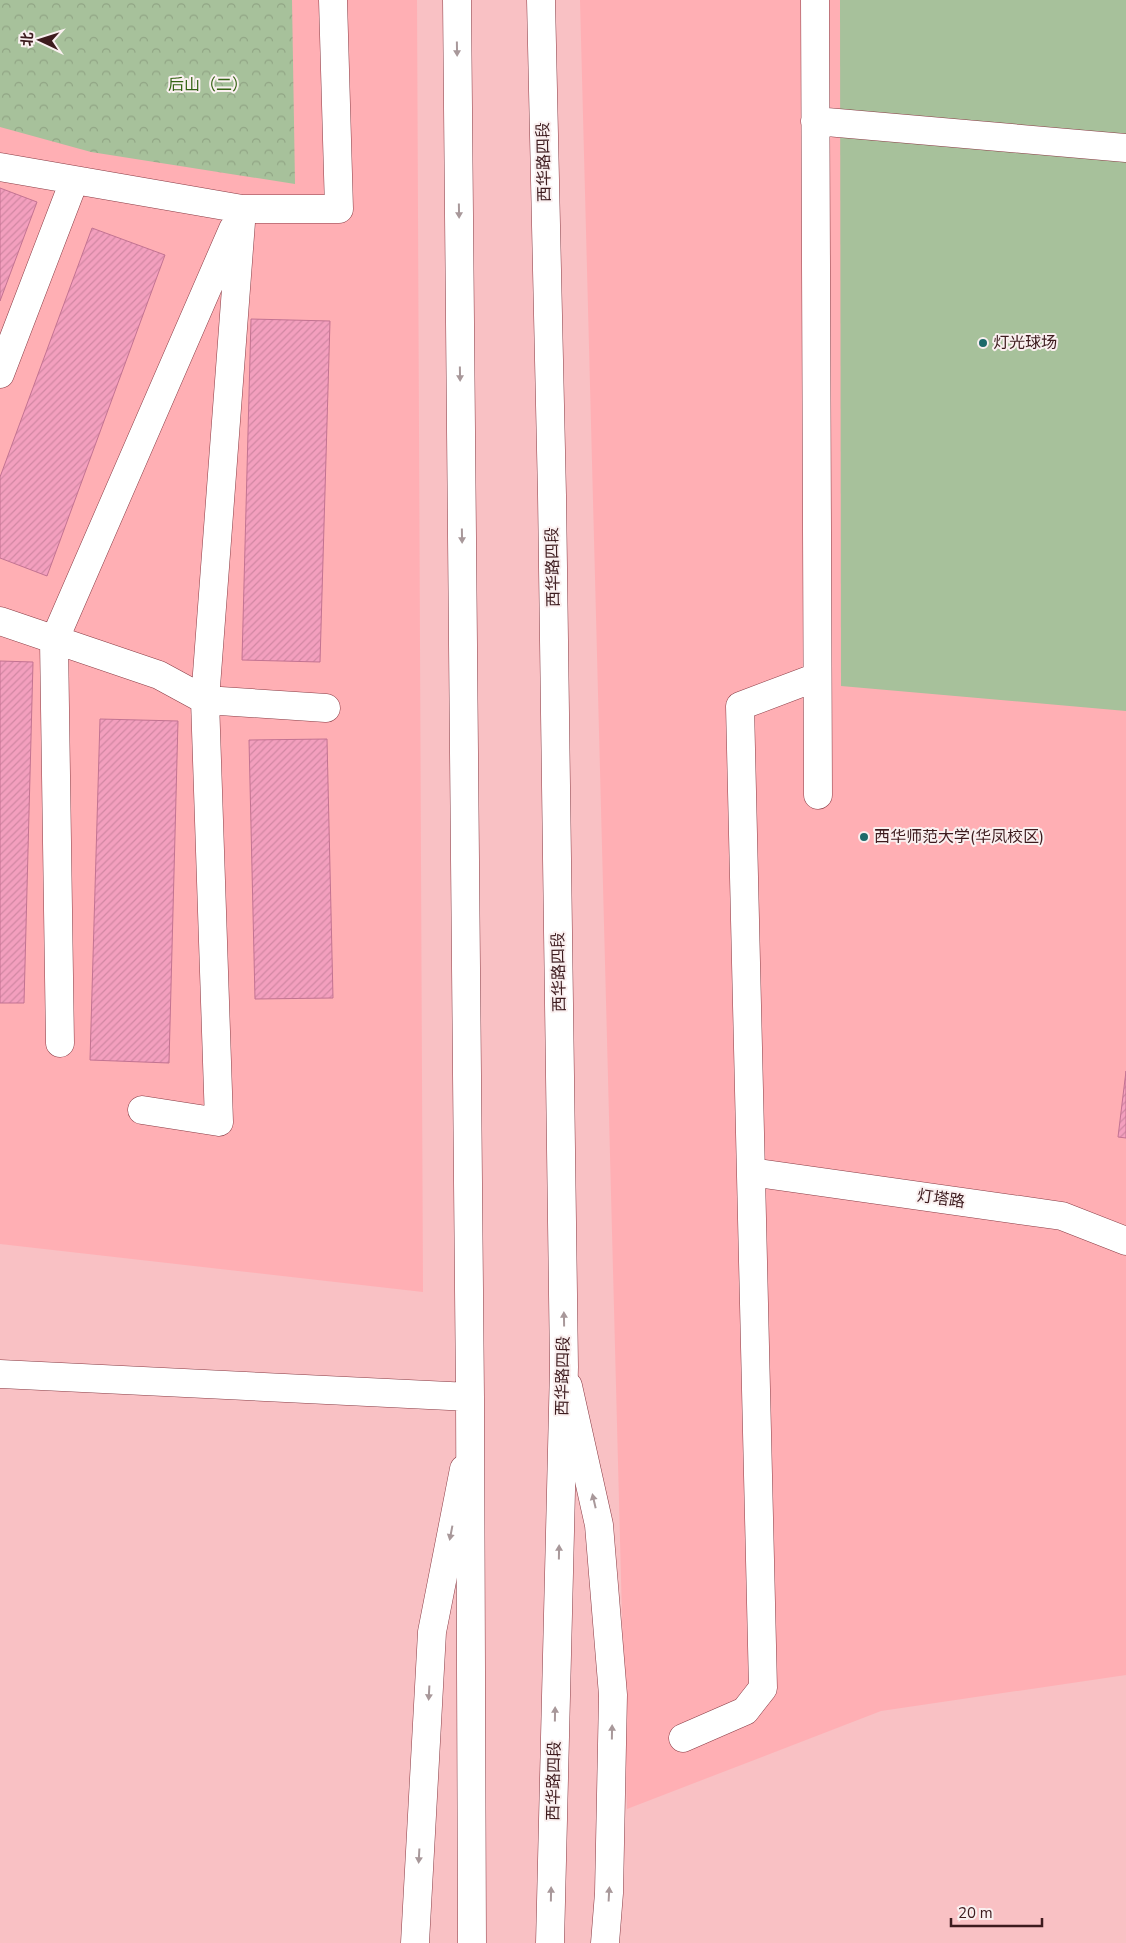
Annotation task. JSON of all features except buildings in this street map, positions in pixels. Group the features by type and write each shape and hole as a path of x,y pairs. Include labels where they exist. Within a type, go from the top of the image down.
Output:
{"main road":[{"path":"0,167 242,209 339,209 333,0"},
{"path":"457,0 470,1397 472,1943"},
{"name":"西华路四段","path":"541,0 552,495 564,1367 550,1943"},
{"path":"815,0 818,795"},
{"path":"815,121 1126,148"},
{"path":"0,374 74,181"},
{"path":"60,1043 54,641 242,209"},
{"path":"142,1110 219,1122 205,700 242,209"},
{"path":"0,621 54,641 159,675 205,700 326,708"},
{"path":"683,1738 745,1710 763,1688 740,706 817,677"},
{"name":"灯塔路","path":"752,1172 1062,1216 1126,1241"},
{"path":"564,1367 600,1525 613,1695 609,1893 605,1943"},
{"path":"0,1374 470,1397"},
{"path":"414,1943 432,1632 470,1433"}],"shaded area":[{"path":"0,0 417,0 423,1292 0,1244"},
{"name":"西华师范大学(华凤校区)","path":"580,0 1126,0 1126,1675 881,1711 627,1809"}],"green space":[{"name":"后山（二）","path":"0,0 292,0 295,184 91,152 0,127"},
{"name":"灯光球场","path":"840,0 1126,0 1126,711 841,686"}],"place":[{"name":"灯光球场","path":"983,343"},
{"name":"西华师范大学(华凤校区)","path":"864,837"}]}
